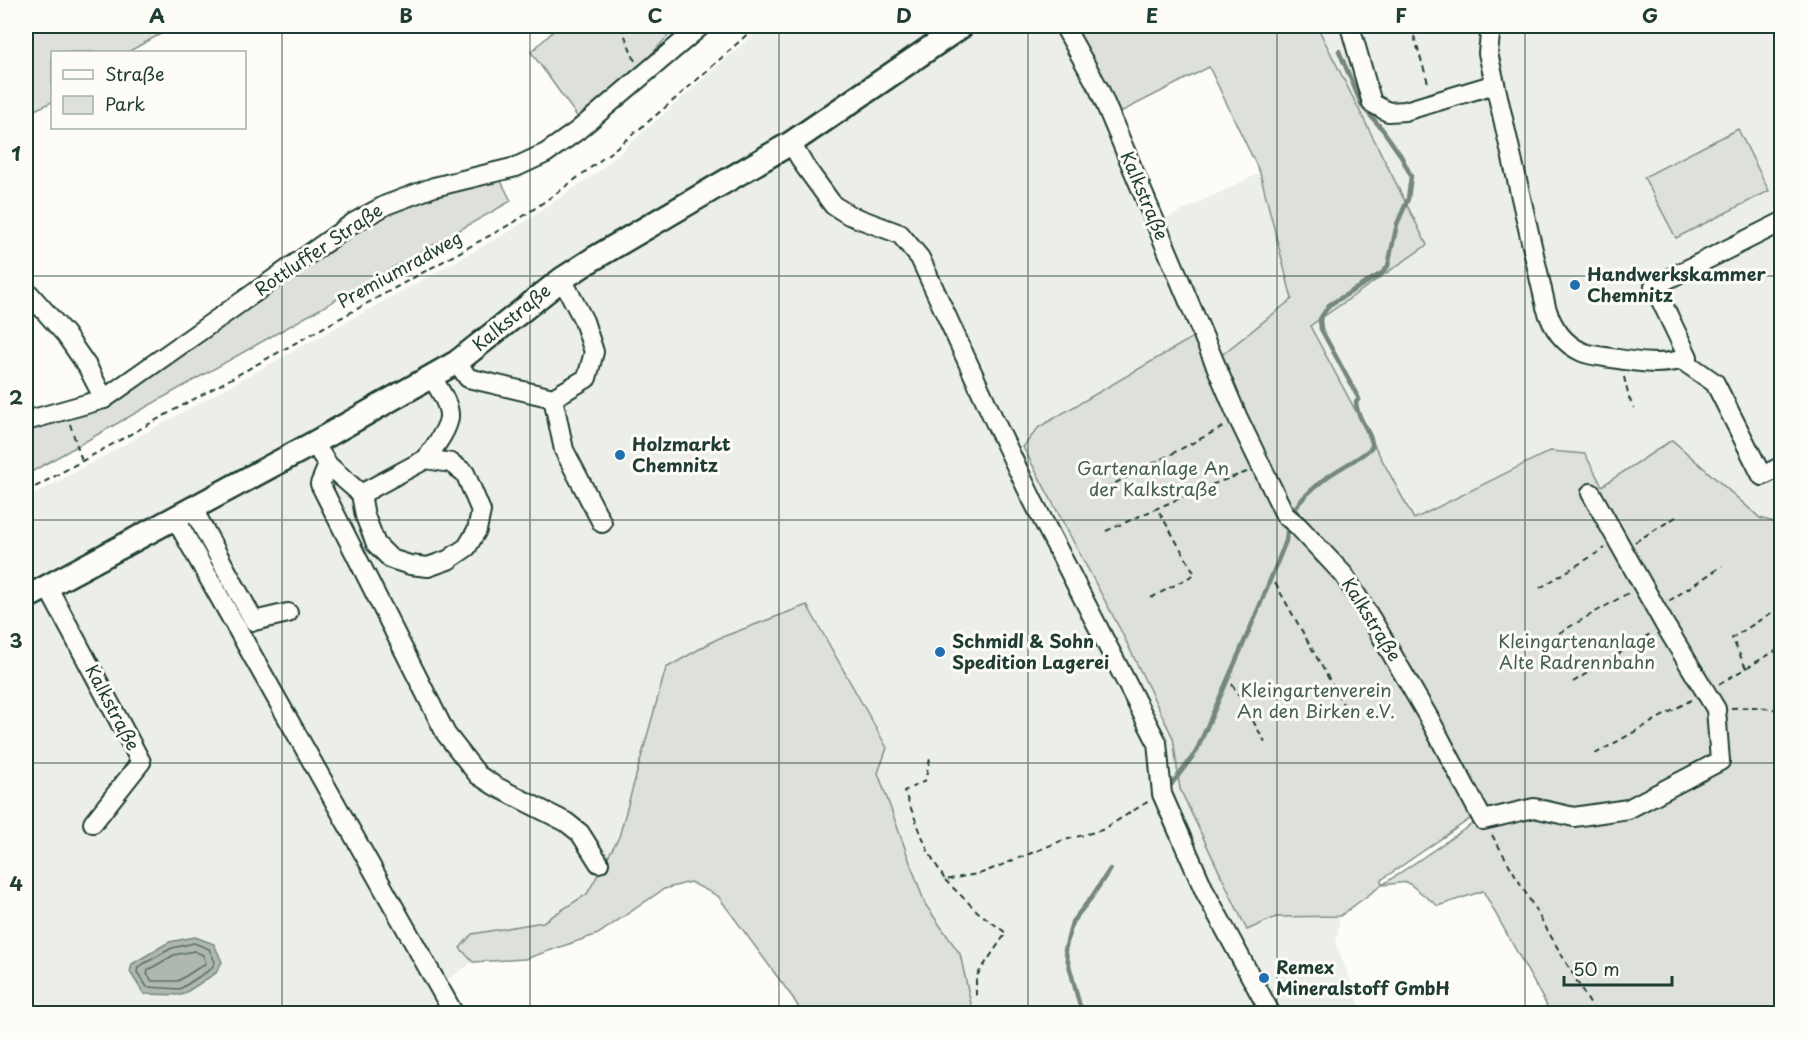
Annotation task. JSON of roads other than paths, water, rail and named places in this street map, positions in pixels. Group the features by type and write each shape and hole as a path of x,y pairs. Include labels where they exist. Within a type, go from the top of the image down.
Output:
{"main road":[{"name":"Kalkstraße","path":"26,598 184,514 457,362 562,279 791,143 962,26"}],"street":[{"name":"Rottluffer Straße","path":"26,420 104,399 353,223 386,205 434,187 516,167 546,153 577,131 701,26"},
{"name":"Kalkstraße","path":"1064,26 1099,89 1238,418 1262,467 1291,520 1344,575 1429,718 1483,820 1534,808 1574,817 1628,809 1720,760 1716,710 1591,493"},
{"path":"1350,26 1372,103 1388,112 1405,111 1496,84"},
{"path":"1491,26 1488,53 1550,319 1557,334 1582,353 1651,363 1682,360 1688,357 1654,286 1782,222"},
{"path":"791,143 833,205 849,215 900,234 920,258 994,422 1157,742 1162,794 1205,892 1271,1014"},
{"path":"457,362 468,378 553,398 587,378 594,352 584,321 562,279"},
{"path":"26,290 65,333 87,366 104,399"},
{"path":"1682,360 1715,383 1762,476 1782,466"},
{"path":"361,494 426,459 438,443 449,418 447,408 432,376"},
{"path":"553,398 564,450 602,523"},
{"path":"314,442 328,465 361,494 365,516 376,544 391,559 410,565 428,567 448,560 467,547 477,530 481,511 465,473 451,463 426,459"},
{"path":"328,465 320,484 446,734 478,775 566,822 580,833 599,863"},
{"path":"184,514 254,621 288,614"},
{"path":"184,514 454,1014"},
{"name":"Kalkstraße","path":"47,586 141,762 93,823"}],"water":[{"path":"195,937 214,944 222,962 216,973 182,995 144,994 130,972 132,964 169,942"}],"waterway":[{"path":"1291,516 1316,486 1372,446 1357,408 1356,402 1359,399 1321,329 1320,319 1329,305 1382,273 1388,266 1397,224 1408,199 1411,176 1401,156 1383,130 1362,106 1339,51"},
{"path":"1171,785 1196,752 1286,541 1288,524"},
{"path":"1082,1014 1065,950 1072,922 1110,869"}],"place":[{"name":"Handwerkskammer Chemnitz","path":"1575,285"},
{"name":"Holzmarkt Chemnitz","path":"620,455"},
{"name":"Schmidl & Sohn Spedition Lagerei","path":"940,652"},
{"name":"Remex Mineralstoff GmbH","path":"1264,978"}],"park label":[{"name":"Gartenanlage An der Kalkstraße","path":"1153,479"},
{"name":"Kleingartenanlage Alte Radrennbahn","path":"1577,652"},
{"name":"Kleingartenverein An den Birken e.V.","path":"1316,701"}]}
